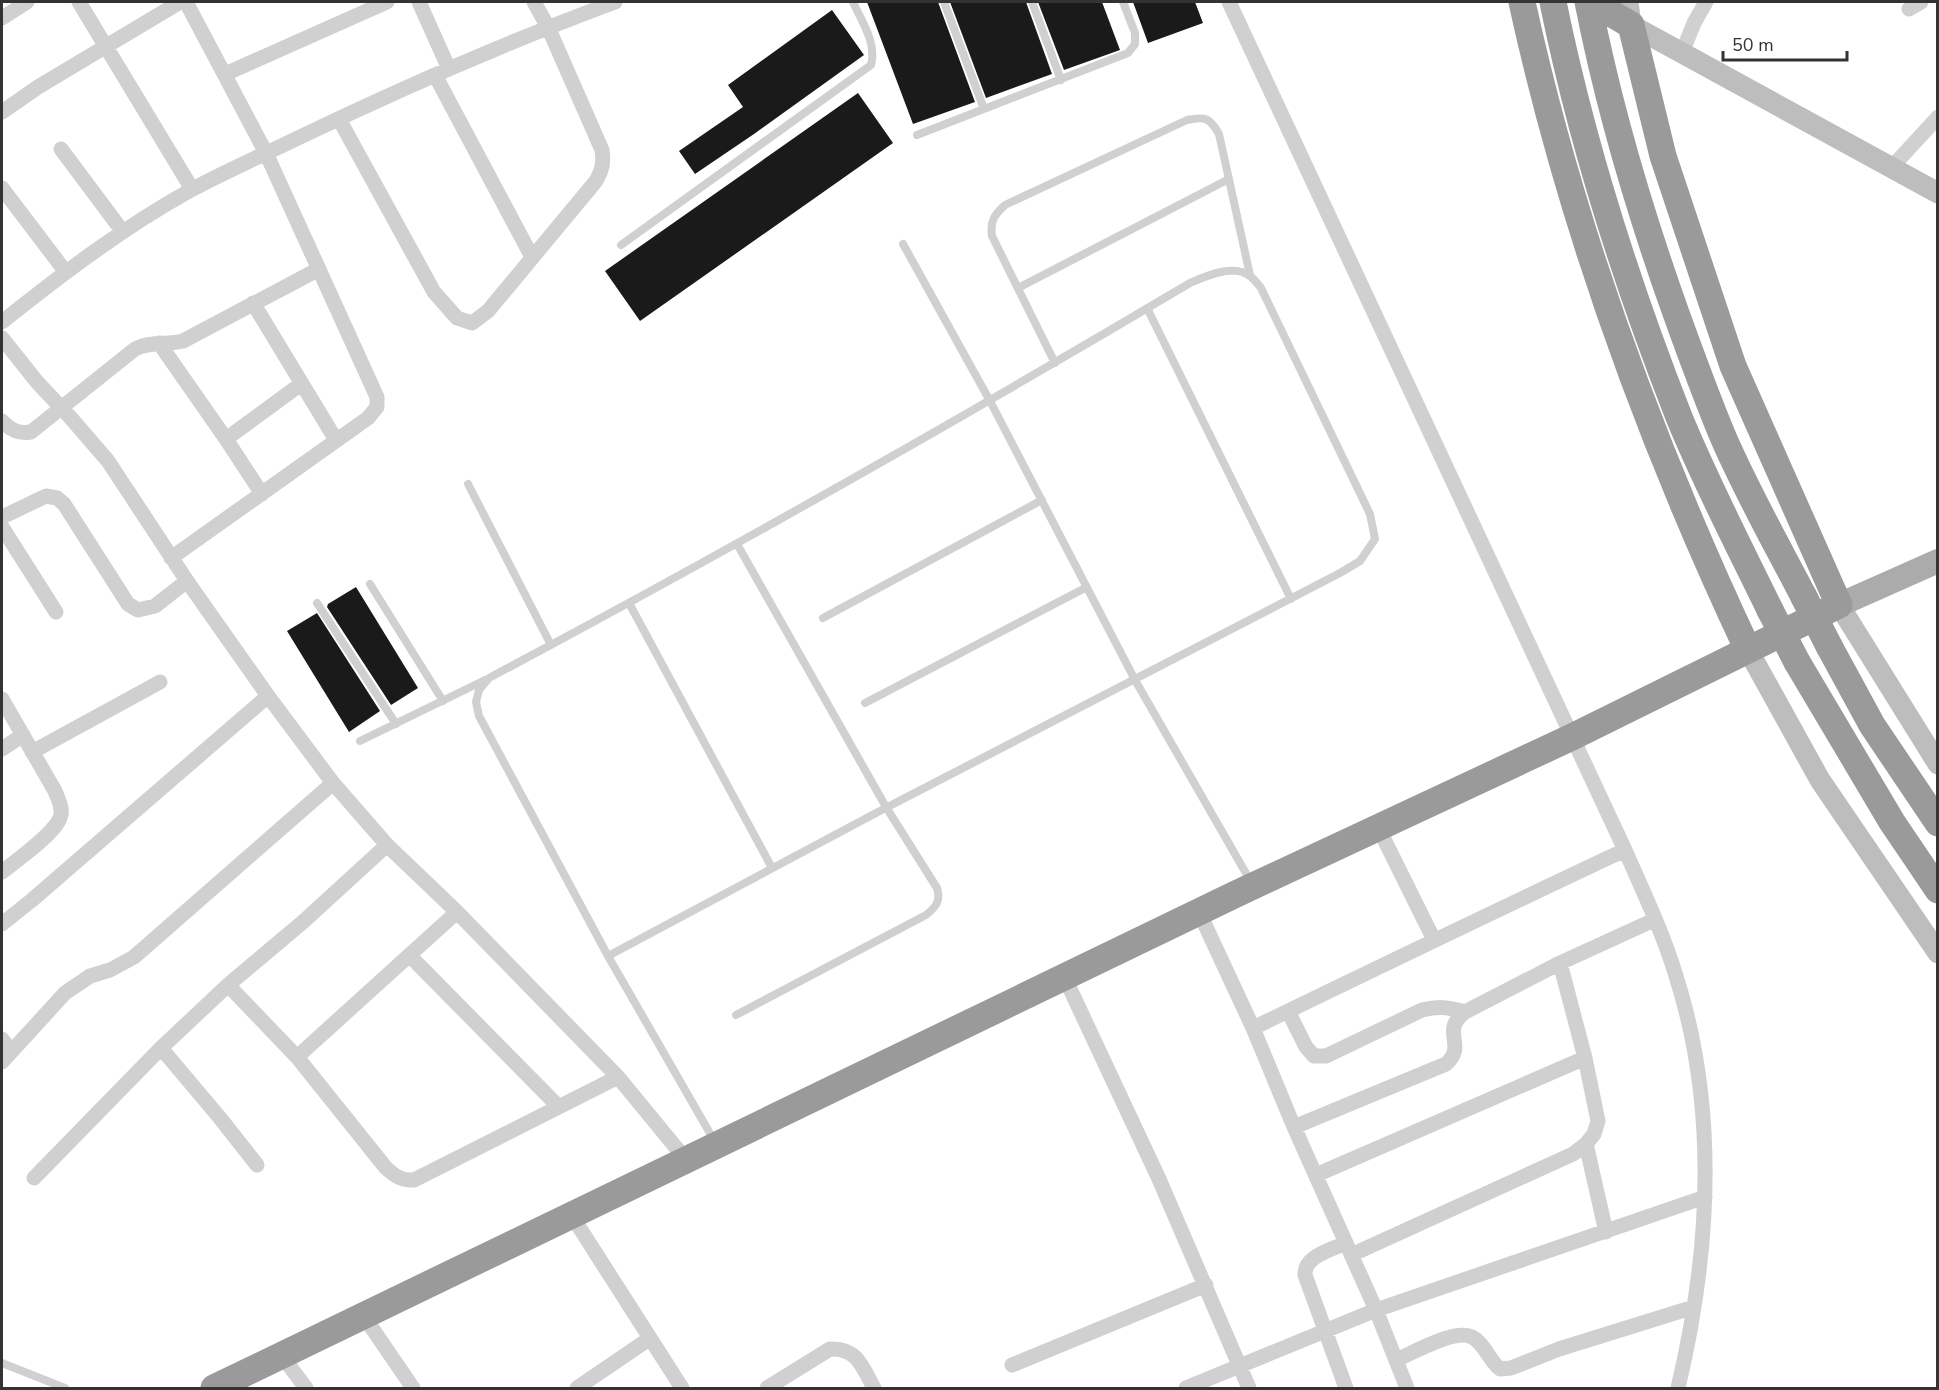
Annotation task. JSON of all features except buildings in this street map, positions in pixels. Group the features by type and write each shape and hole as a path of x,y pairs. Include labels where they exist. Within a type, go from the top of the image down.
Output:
{"highway":[{"path":"1522,2 1534,57 1582,233 1652,431 1714,578 1748,650"},
{"path":"224,1387 363,1315 687,1161 1064,976 1572,737 1748,650 1839,605 1733,366 1663,156 1629,13 1590,2 1595,39 1613,116 1647,233 1725,440 1755,506 1804,597 1829,646 1872,725 1938,823"},
{"path":"1555,13 1565,64 1611,229 1680,419 1797,662 1892,822 1938,890"}],"main road":[{"path":"1629,13 1682,53 1938,193"},
{"path":"1938,561 1839,605 1938,764"},
{"path":"1748,650 1820,780 1938,953"}],"street":[{"path":"2,18 27,2"},
{"path":"79,2 192,189"},
{"path":"2,112 38,87 180,2"},
{"path":"171,558 368,418 377,407 377,397 266,153 186,2"},
{"path":"225,74 387,2"},
{"path":"419,2 442,72 532,257"},
{"path":"339,118 434,292 457,318 472,323 479,319 596,181 604,162 602,150 548,27 534,2"},
{"path":"2,322 65,271 192,189 339,118 442,72 548,27 615,2"},
{"path":"1229,2 1625,850 1676,976 1694,1045 1702,1094 1706,1146 1702,1254 1678,1389"},
{"path":"1682,53 1694,23 1706,2"},
{"path":"1891,168 1938,117"},
{"path":"61,149 123,232"},
{"path":"2,188 65,271"},
{"path":"2,421 12,430 22,434 31,432 135,349 146,343 183,341 319,269"},
{"path":"253,303 336,440"},
{"path":"2,338 37,382 108,461 187,581 333,783 387,845 457,912 618,1077 687,1161"},
{"path":"159,344 262,494"},
{"path":"226,439 301,384"},
{"path":"2,517 46,496 57,498 64,504 128,604 138,610 155,606 187,581"},
{"path":"2,527 56,612"},
{"path":"32,752 160,682"},
{"path":"2,924 268,696"},
{"path":"2,699 55,790 60,804 61,817 50,832 2,873"},
{"path":"2,749 23,735"},
{"path":"5,1051 64,993 90,975 110,970 134,957 333,783"},
{"path":"1378,827 1434,940"},
{"path":"34,1178 161,1048 228,985 304,921 387,845"},
{"path":"1253,1028 1625,850"},
{"path":"297,1057 457,912"},
{"path":"1199,912 1253,1028 1294,1127 1376,1310 1407,1389"},
{"path":"1294,1127 1446,1064 1453,1057 1455,1047 1453,1025 1457,1018 1465,1012 1560,963 1654,920"},
{"path":"410,956 558,1106"},
{"path":"1346,1389 1305,1275 1304,1269 1308,1262 1314,1258 1348,1249 1573,1154 1594,1134 1598,1121 1585,1058 1560,963"},
{"path":"1064,976 1206,1285 1249,1389"},
{"path":"228,985 297,1057 386,1167 406,1181 414,1180 618,1077"},
{"path":"1288,1011 1306,1047 1314,1056 1326,1056 1422,1010 1448,1007 1465,1012"},
{"path":"161,1048 257,1165"},
{"path":"1316,1176 1585,1058"},
{"path":"1586,1144 1606,1232"},
{"path":"1186,1389 1376,1310 1705,1197"},
{"path":"572,1216 682,1389"},
{"path":"1012,1365 1206,1285"},
{"path":"1396,1360 1444,1338 1471,1335 1479,1342 1491,1362 1500,1369 1512,1368 1559,1349 1694,1307"},
{"path":"363,1315 413,1389"},
{"path":"577,1389 649,1339"},
{"path":"767,1389 830,1349 842,1348 851,1352 859,1360 874,1389"},
{"path":"282,1356 306,1389"}],"lane":[{"path":"621,245 871,65 874,54 871,41 853,2"},
{"path":"944,2 984,109"},
{"path":"1032,2 1061,80"},
{"path":"917,135 1128,53 1135,44 1135,33 1123,2"},
{"path":"608,956 886,807 1292,599 1360,561 1375,539 1370,513 1261,288 1250,275 1219,134 1212,122 1200,117 1187,120 1005,206 994,216 991,225 992,236 1055,363"},
{"path":"1018,288 1229,179"},
{"path":"903,244 990,401 1135,680 1253,886"},
{"path":"360,741 489,678 737,544 990,401 1190,283 1212,274 1232,270 1250,275"},
{"path":"1147,308 1292,599"},
{"path":"468,484 551,645"},
{"path":"823,618 1042,500"},
{"path":"736,1015 926,915 936,907 940,897 937,888 886,807 737,544"},
{"path":"369,584 443,701"},
{"path":"865,703 1087,587"},
{"path":"317,603 396,724"},
{"path":"629,603 772,868"},
{"path":"489,678 479,690 476,702 479,716 608,956 717,1145"},
{"path":"2,1363 65,1389"}]}
